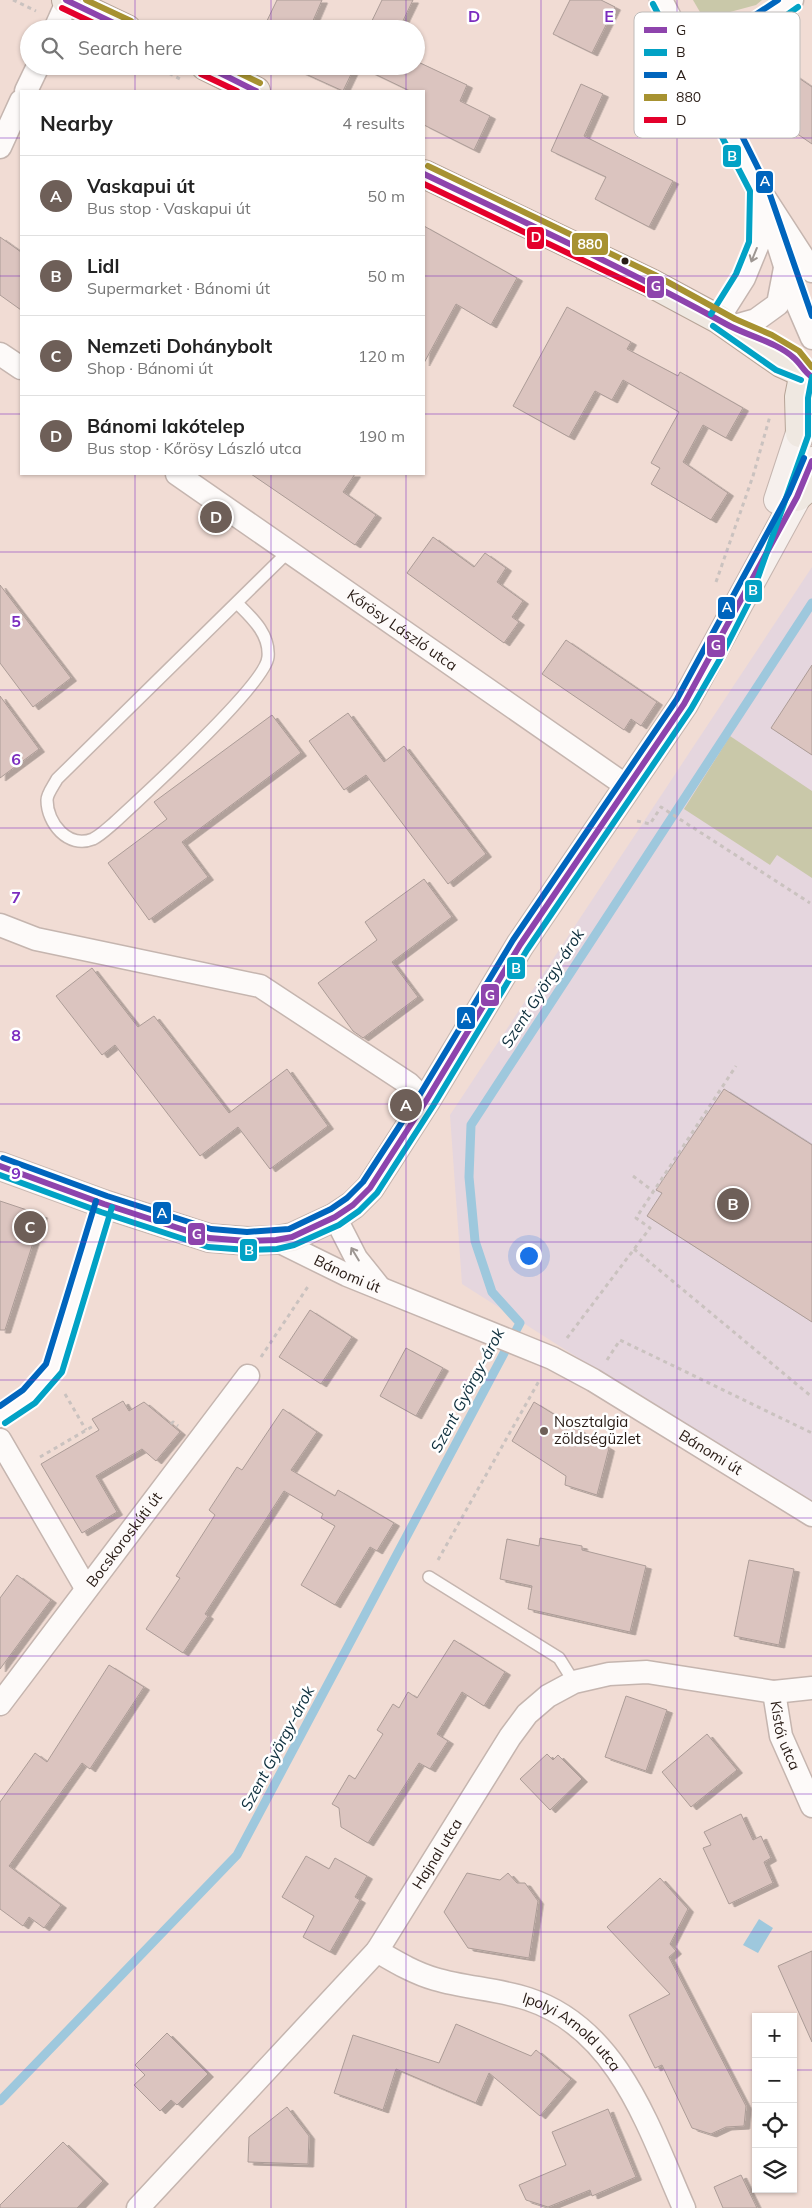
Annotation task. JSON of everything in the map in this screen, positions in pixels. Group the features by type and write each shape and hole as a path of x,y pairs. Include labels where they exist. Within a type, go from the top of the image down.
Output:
{"main road":[{"path":"67,0 108,20"},
{"path":"223,75 254,90"},
{"path":"425,174 651,283 725,323 781,363 808,374 799,397 806,425 742,597"},
{"path":"276,1240 292,1237 335,1216 353,1205 370,1188 426,1101 520,945 684,704 742,597 804,490 812,461"},
{"name":"Bánomi út","path":"0,1166 104,1204 209,1238 247,1241 276,1240"}],"street":[{"path":"59,20 67,0"},
{"path":"661,0 667,12"},
{"path":"778,12 792,0"},
{"path":"26,90 34,75"},
{"path":"0,147 20,104"},
{"path":"733,138 759,189 812,271"},
{"path":"759,189 786,264 796,301 812,338"},
{"path":"759,189 758,244 725,323 756,320 778,304 786,264"},
{"path":"0,354 20,367"},
{"name":"Kőrösy László utca","path":"178,475 628,787"},
{"path":"0,925 36,939 260,986 409,1084 426,1101"},
{"path":"0,1416 29,1397 51,1372 104,1204"},
{"path":"335,1216 356,1258 380,1288"},
{"name":"Bánomi út","path":"276,1240 323,1264 552,1358 593,1380 812,1515"},
{"name":"Bocskoroskúti út","path":"0,1704 248,1376"},
{"path":"0,1440 86,1588"},
{"name":"Hajnal utca","path":"138,2208 377,1951 510,1737 528,1714 548,1696 574,1682 609,1674 647,1672 774,1692 812,1688"},
{"name":"Kistói utca","path":"774,1692 781,1736 812,1806"},
{"name":"Ipolyi Arnold utca","path":"377,1951 411,1970 436,1979 528,1999 559,2012 588,2034 615,2065 635,2099 684,2208"}],"lane":[{"path":"237,603 256,622 268,642 268,660 239,702 116,822 93,839 76,840 62,834 50,820 47,799 57,779 289,550"},
{"path":"429,1577 559,1658 574,1682"}],"path":[{"path":"715,585 753,476"},
{"path":"662,807 810,903"},
{"path":"429,1577 552,1358 650,1228 636,1218 736,1066"},
{"path":"632,1176 653,1191"},
{"path":"634,1249 812,1397"},
{"path":"248,1376 323,1264"},
{"path":"593,1380 620,1340 812,1433"},
{"path":"51,1372 86,1430"},
{"path":"18,1470 95,1425"}],"shaded area":[{"path":"812,567 812,1507 462,1284 450,1115"}],"green space":[{"path":"693,0 762,0 756,5 730,12 700,12"},
{"path":"730,736 812,791 812,878 777,855 770,865 684,809"}],"water":[{"path":"759,1919 773,1928 758,1953 743,1945"}],"building":[{"path":"277,0 322,0 313,20 267,20"},
{"path":"382,0 413,0 403,20 372,20"},
{"path":"570,0 601,0 615,7 592,53 553,34"},
{"path":"425,65 467,85 460,101 490,116 474,150 425,126 425,90 408,90 377,75 425,75"},
{"path":"308,75 351,75 343,90"},
{"path":"800,79 812,87 812,144 800,136"},
{"path":"581,84 603,94 584,136 673,181 649,227 595,199 606,177 551,151"},
{"path":"425,227 517,278 491,325 456,304 425,361"},
{"path":"0,237 20,251 20,309 0,295"},
{"path":"567,307 631,342 627,349 678,376 680,372 743,408 726,438 703,425 683,462 728,493 711,520 651,484 660,468 651,463 679,412 623,380 612,400 595,391 569,437 513,406"},
{"path":"252,475 354,475 343,492 376,515 355,545"},
{"path":"433,537 474,567 485,553 506,568 497,582 523,601 512,617 519,622 504,643 407,573"},
{"path":"0,585 71,678 33,707 0,663"},
{"path":"566,640 657,702 641,726 631,719 624,730 542,674"},
{"path":"812,665 812,755 771,728"},
{"path":"0,696 39,749 0,778"},
{"path":"348,713 384,762 404,746 486,854 448,884 366,775 344,790 309,741"},
{"path":"272,715 301,753 182,842 208,877 149,920 108,863 167,819 154,802"},
{"path":"424,879 452,917 392,962 418,997 363,1038 353,1031 318,983 377,940 365,922"},
{"path":"92,968 138,1027 154,1016 229,1113 287,1069 328,1126 270,1169 238,1127 200,1156 115,1045 102,1055 56,996"},
{"path":"724,1089 812,1145 812,1322 647,1216 662,1193 656,1190"},
{"path":"0,1201 42,1215 5,1330 0,1330"},
{"path":"310,1310 352,1337 321,1384 279,1357"},
{"path":"406,1348 443,1368 416,1416 380,1396"},
{"path":"123,1401 129,1411 144,1402 180,1432 156,1461 142,1449 96,1476 117,1512 82,1533 41,1464 99,1430 92,1419"},
{"path":"534,1402 609,1448 597,1495 565,1485 566,1476 512,1441"},
{"path":"283,1409 317,1432 291,1470 335,1496 338,1490 394,1523 377,1551 370,1547 335,1605 301,1585 335,1526 321,1518 323,1514 284,1491 205,1614 208,1616 183,1653 146,1629 180,1578 176,1576 215,1515 209,1510 237,1467 242,1470"},
{"path":"540,1538 582,1546 582,1550 646,1566 630,1632 528,1609 532,1586 500,1579 507,1539 539,1546"},
{"path":"749,1560 794,1569 779,1645 734,1636"},
{"path":"17,1575 51,1600 0,1669 0,1598"},
{"path":"454,1640 505,1672 484,1706 462,1692 437,1734 448,1741 430,1769 419,1763 368,1843 341,1827 339,1808 332,1804 349,1775 355,1779 383,1734 377,1730 393,1704 399,1708 408,1692 417,1698"},
{"path":"109,1665 144,1687 90,1769 82,1763 9,1866 61,1905 44,1928 29,1917 23,1926 0,1909 0,1802 35,1753 47,1762"},
{"path":"626,1696 667,1710 646,1771 605,1757"},
{"path":"707,1734 737,1770 691,1807 662,1772"},
{"path":"547,1754 553,1760 558,1755 582,1779 550,1810 520,1779"},
{"path":"741,1814 753,1840 761,1836 771,1858 764,1862 773,1883 729,1904 703,1848 711,1845 704,1832"},
{"path":"306,1856 329,1869 335,1858 367,1876 355,1897 360,1900 330,1952 303,1937 314,1916 282,1897"},
{"path":"467,1873 500,1880 508,1873 517,1883 525,1883 538,1901 529,1958 468,1948 444,1912"},
{"path":"660,1878 688,1909 670,1944 676,1951 669,1957 746,2106 744,2126 726,2127 711,2134 692,2128 662,2065 655,2068 629,2015 670,1994 607,1927"},
{"path":"812,1951 812,2042 778,1966"},
{"path":"456,2024 531,2056 536,2050 571,2079 540,2116 489,2073 476,2103 396,2069 383,2110 334,2093 353,2035 439,2063"},
{"path":"167,2033 208,2074 177,2105 171,2100 160,2111 134,2085 145,2075 135,2065"},
{"path":"287,2107 309,2136 308,2164 248,2162 249,2137"},
{"path":"608,2109 636,2177 592,2196 590,2190 548,2207 526,2200 519,2185 566,2165 552,2132"},
{"path":"63,2142 103,2181 77,2208 0,2208 0,2205"},
{"path":"741,2175 757,2208 723,2208 714,2187"}],"waterway":[{"name":"Szent György-árok","path":"0,2101 237,1855 520,1323 492,1292 475,1241 469,1177 471,1125 812,603"}],"transit line":[{"name":"G","path":"66,0 107,20"},
{"name":"880","path":"86,0 129,20"},
{"name":"A","path":"760,12 778,0"},
{"name":"B","path":"653,4 657,12"},
{"name":"B","path":"791,12 798,7"},
{"name":"D","path":"62,8 87,20"},
{"name":"D","path":"203,75 235,90"},
{"name":"G","path":"224,75 254,90"},
{"name":"880","path":"244,75 260,83"},
{"name":"B","path":"711,314 736,274 749,242 750,191 723,138"},
{"name":"A","path":"743,138 767,186 812,316"},
{"name":"880","path":"428,166 655,275 735,319 772,335 799,351 812,367"},
{"name":"G","path":"425,174 614,266 734,328 771,343 787,352 812,377"},
{"name":"D","path":"425,184 647,291"},
{"name":"B","path":"713,326 776,370 801,380"},
{"name":"B","path":"0,1175 101,1212 208,1247 247,1250 277,1249 294,1245 339,1225 359,1211 377,1193 433,1106 527,950 691,709 720,659 750,600 808,436 808,398 812,377"},
{"name":"A","path":"3,1158 107,1196 211,1229 247,1232 289,1229 331,1209 347,1198 363,1182 419,1096 513,940 677,699 789,493 804,458"},
{"name":"G","path":"0,1166 104,1204 209,1238 247,1241 276,1240 292,1237 335,1217 353,1205 370,1188 426,1101 520,945 684,704 797,497 812,461"},
{"name":"A","path":"0,1406 23,1390 46,1364 96,1201"},
{"name":"B","path":"5,1423 35,1403 62,1372 112,1207"}],"place":[{"name":"Bánomi lakótelep","path":"216,517"},
{"name":"Vaskapui út","path":"406,1105"},
{"name":"Lidl","path":"733,1204"},
{"name":"Nemzeti Dohánybolt","path":"30,1227"},
{"name":"Nosztalgia zöldségüzlet","path":"544,1431"}]}
